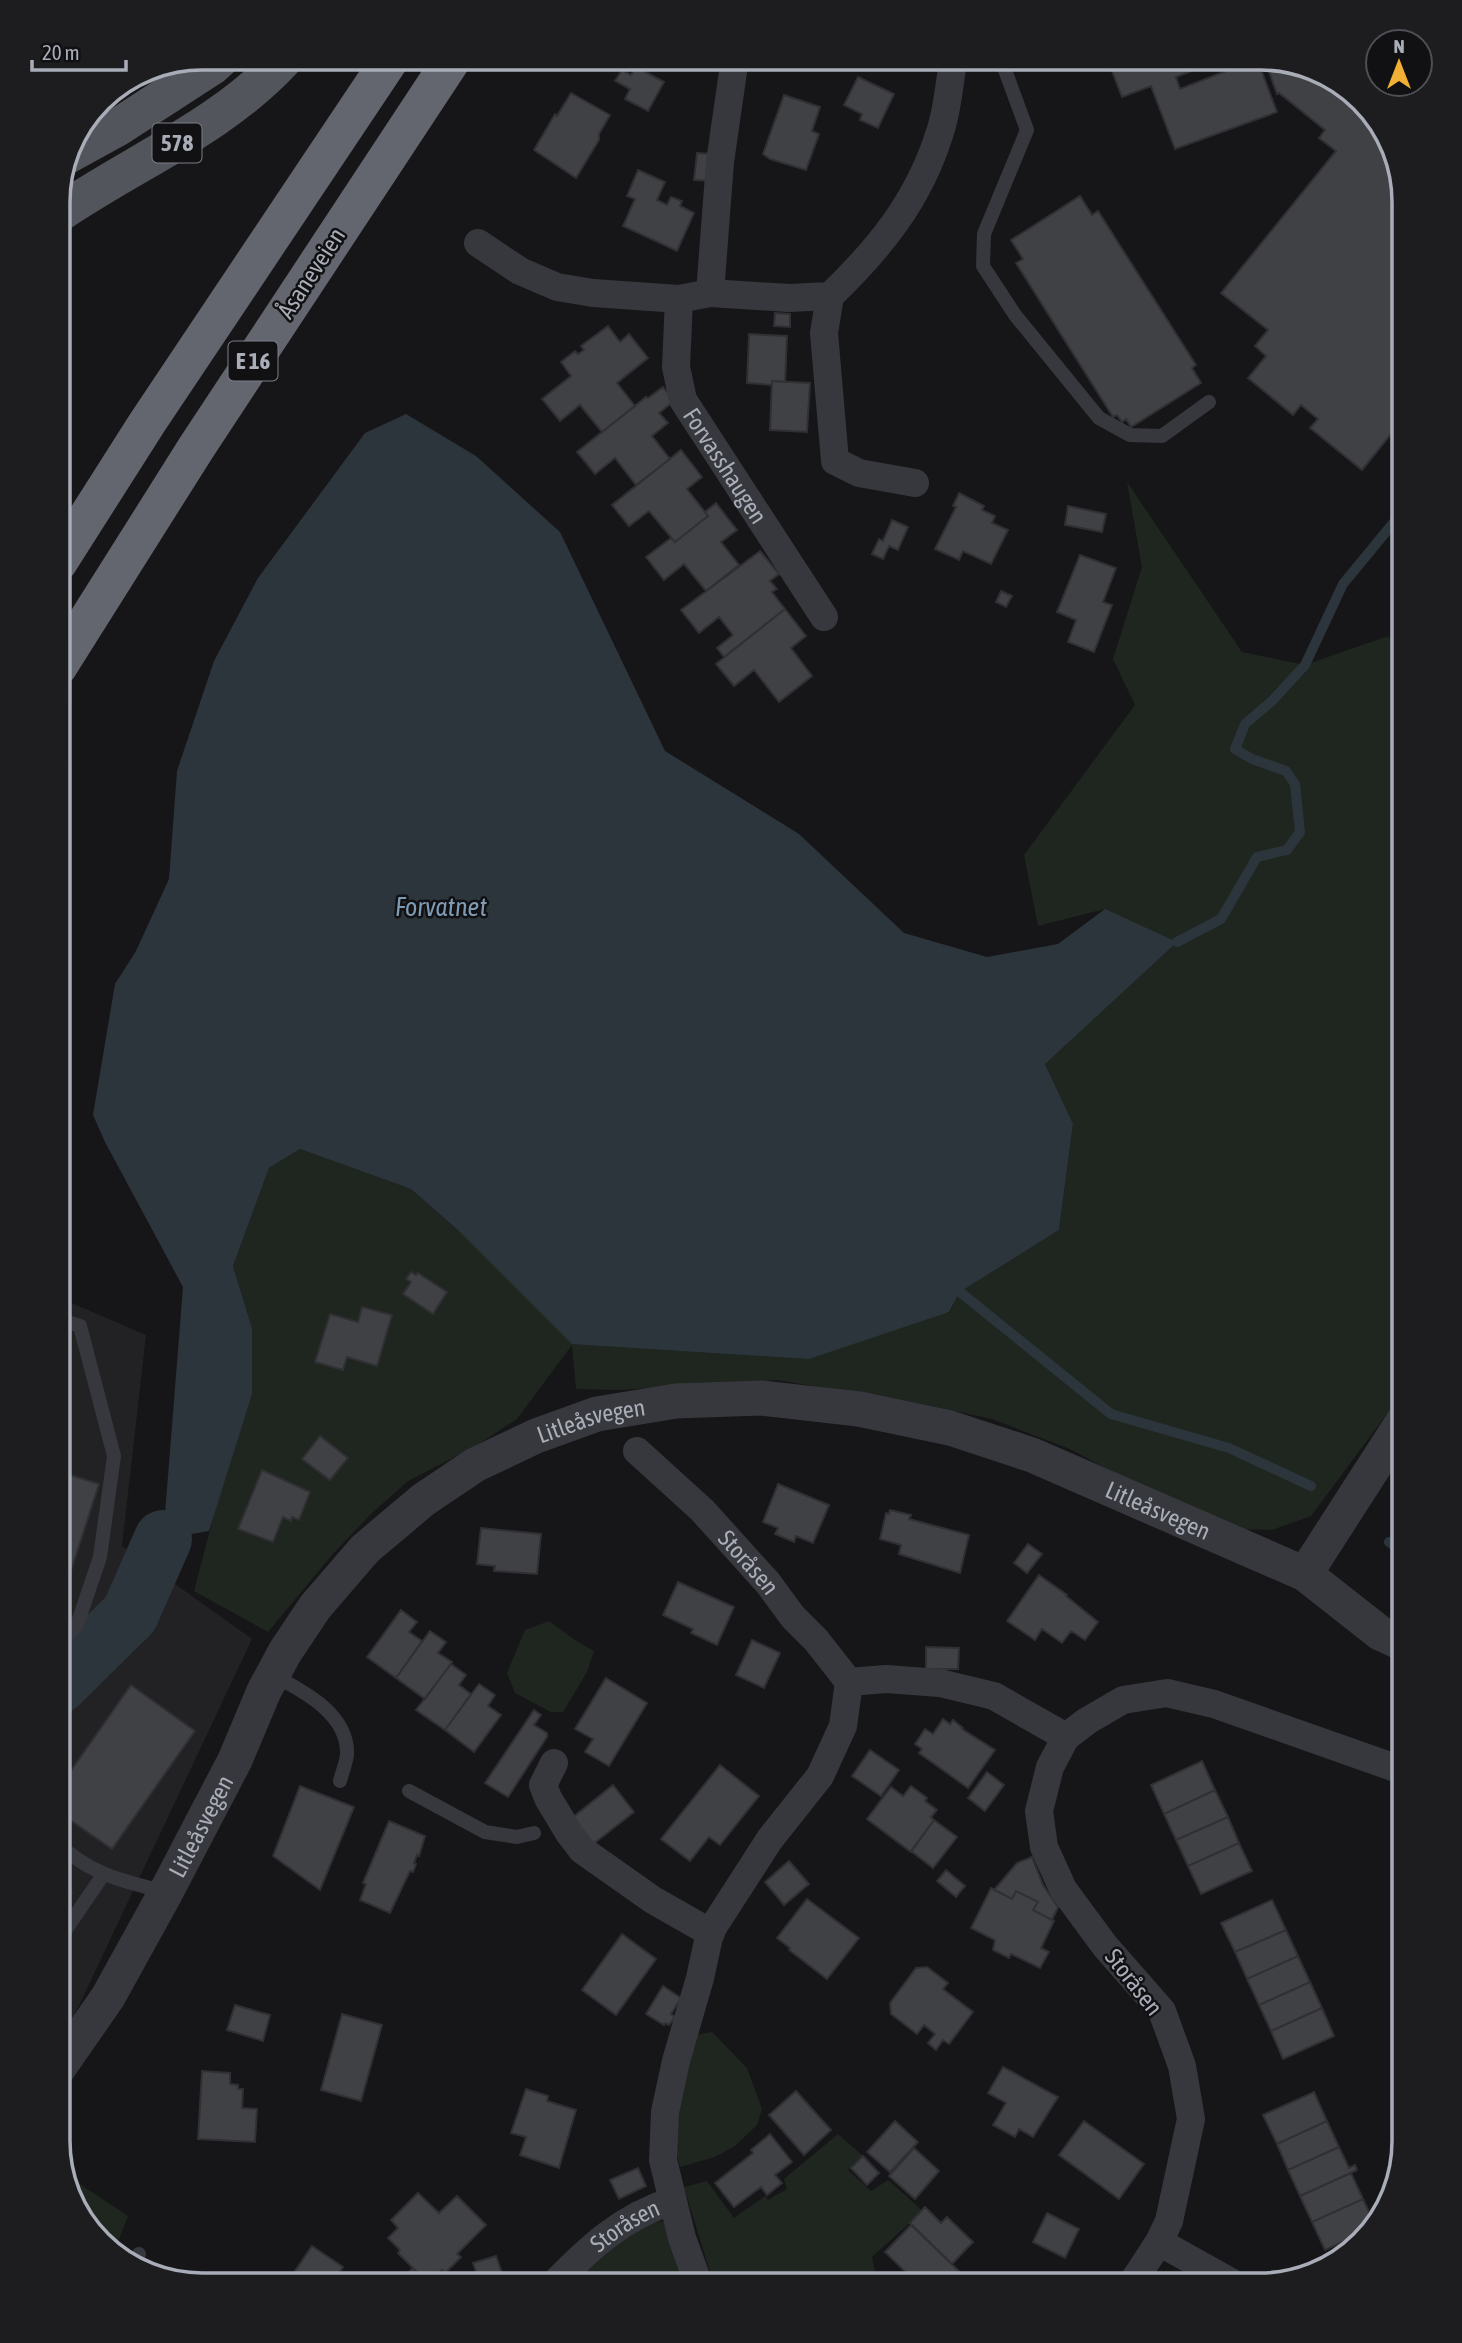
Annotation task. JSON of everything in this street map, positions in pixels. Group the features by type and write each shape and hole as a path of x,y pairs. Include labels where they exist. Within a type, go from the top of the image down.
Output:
{"highway":[{"name":"E 16","path":"70,544 147,423 383,70"},
{"name":"Åsaneveien","path":"70,648 196,448 445,70"}],"main road":[{"name":"578","path":"83,146 118,127 206,70"},
{"name":"578","path":"70,207 197,131 234,104 272,70"}],"street":[{"path":"710,293 720,162 733,70"},
{"path":"915,483 859,473 835,461 824,333 830,296 868,259 924,178 941,130 952,70"},
{"path":"478,243 520,271 556,288 680,299 710,293 789,298 830,296"},
{"name":"Forvasshaugen","path":"680,299 676,367 683,400 824,617"},
{"name":"Litleåsvegen","path":"70,2052 108,1997 166,1892 234,1760 272,1675 315,1607 365,1549 423,1500 475,1465 536,1436 597,1415 676,1401 761,1398 859,1409 950,1428 1032,1455 1305,1574 1380,1633 1392,1638"},
{"path":"1305,1574 1392,1439"},
{"name":"Storåsen","path":"637,1451 702,1510 768,1583 793,1617 816,1640 849,1682 843,1726 820,1776 770,1839 711,1933 676,2061 665,2112 663,2160 672,2201 695,2273"},
{"path":"849,1682 886,1679 940,1683 994,1696 1066,1737"},
{"name":"Storåsen","path":"1138,2273 1159,2242 1168,2221 1191,2119 1182,2066 1162,2011 1105,1946 1063,1889 1044,1847 1039,1811 1050,1767 1066,1737 1087,1721 1123,1700 1167,1693 1214,1704 1392,1767"},
{"path":"554,1763 543,1785 569,1833 582,1850 653,1900 711,1933"},
{"name":"Storåsen","path":"565,2273 584,2253 618,2227 647,2209 672,2201"},
{"path":"1159,2242 1215,2273"}],"lane":[{"path":"1005,70 1027,130 984,234 983,266 1015,315 1099,418 1130,435 1162,436 1209,402"},
{"path":"70,1323 80,1326 114,1456 100,1557 77,1625 70,1633"},
{"path":"272,1675 319,1703 341,1727 347,1756 340,1781"},
{"path":"409,1791 485,1832 517,1837 534,1833"},
{"path":"70,1854 84,1866 103,1875 166,1892"},
{"path":"70,1923 103,1875"}],"shaded area":[{"path":"1127,482 1242,652 1305,665 1388,636 1392,642 1392,1407 1311,1516 1272,1530 1236,1529 1183,1510 1072,1450 992,1419 902,1400 776,1380 620,1390 576,1389 572,1345 517,1419 476,1446 408,1481 371,1514 332,1555 268,1632 194,1591 221,1488 252,1328 233,1266 269,1168 300,1149 411,1189 459,1231 949,1313 960,1292 1059,1230 1073,1125 1045,1064 1105,909 1038,926 1024,855 1135,705 1113,659 1142,567"},
{"path":"70,1302 146,1335 122,1546 252,1639 70,2025"},
{"path":"549,1621 594,1651 587,1672 563,1712 551,1712 515,1693 507,1673 525,1630"},
{"path":"712,2032 747,2068 762,2109 757,2125 735,2146 715,2157 680,2167 672,2135 696,2035"},
{"path":"838,2134 863,2156 848,2170 871,2191 888,2180 923,2211 872,2257 877,2273 710,2273 684,2187 707,2181 734,2218 765,2196 768,2200 787,2189 784,2179"},
{"path":"77,2182 128,2216 118,2242 92,2214"},
{"path":"662,2221 671,2230 683,2273 581,2273 637,2228"}],"water":[{"name":"Forvatnet","path":"406,414 476,456 560,532 665,751 799,834 904,933 987,957 1058,944 1105,909 1177,942 1045,1064 1073,1124 1059,1230 960,1292 949,1312 809,1359 572,1344 459,1231 411,1189 300,1149 269,1168 233,1266 252,1328 252,1394 209,1531 163,1539 183,1287 93,1115 115,984 136,951 169,879 177,771 214,661 258,578 365,433"}],"building":[{"path":"622,70 631,75 634,70 642,70 664,82 648,111 625,99 630,89 615,81"},
{"path":"1112,70 1194,70 1176,77 1180,89 1229,70 1261,70 1277,112 1175,149 1151,86 1122,97"},
{"path":"1268,70 1302,77 1333,92 1347,103 1370,129 1385,160 1391,185 1392,433 1362,470 1310,428 1318,419 1301,405 1293,415 1248,378 1266,356 1255,346 1268,330 1221,293 1336,151 1319,138 1325,130 1277,94"},
{"path":"858,77 894,94 878,128 860,120 862,114 844,105"},
{"path":"571,93 610,115 599,134 599,140 576,178 534,150"},
{"path":"784,95 820,107 812,131 819,134 806,170 770,159 763,154"},
{"path":"697,153 713,154 711,181 694,180"},
{"path":"638,170 665,182 657,200 667,205 671,197 682,201 680,206 694,213 677,251 623,226 635,199 627,196"},
{"path":"1080,196 1092,215 1098,211 1196,365 1192,368 1201,383 1131,427 1126,419 1122,422 1117,415 1113,417 1016,263 1023,259 1011,240"},
{"path":"775,313 790,314 790,327 774,326"},
{"path":"608,326 620,342 629,334 648,358 617,383 635,406 602,432 580,405 560,421 542,399 571,376 561,362 575,351 578,354 584,350 581,346"},
{"path":"749,334 787,336 785,382 772,381 772,385 747,383"},
{"path":"772,381 810,383 807,432 770,430"},
{"path":"663,387 674,401 659,413 668,423 652,436 670,459 636,485 615,458 595,474 577,452 646,397"},
{"path":"681,450 702,477 687,489 708,516 675,542 649,511 629,526 612,505"},
{"path":"959,493 984,506 982,510 995,516 992,523 1008,530 991,564 963,551 959,560 935,549 956,507 953,506"},
{"path":"716,503 737,530 721,542 739,565 706,591 684,564 664,580 646,557 671,538 675,542 708,516 705,512"},
{"path":"1068,506 1106,514 1102,532 1065,525"},
{"path":"892,520 908,527 898,550 889,546 883,559 872,554 879,539 883,541"},
{"path":"760,551 779,574 770,581 777,589 772,592 785,609 724,657 717,648 733,635 719,617 699,633 681,610"},
{"path":"1080,555 1116,568 1103,602 1112,605 1094,652 1068,642 1076,620 1057,612"},
{"path":"1001,591 1012,596 1006,607 996,602"},
{"path":"785,609 806,636 791,648 812,676 779,702 754,670 734,686 716,664"},
{"path":"411,1272 416,1275 418,1273 447,1292 433,1314 403,1294 411,1282 406,1279"},
{"path":"362,1307 392,1315 377,1366 347,1357 343,1370 315,1362 330,1314 358,1322"},
{"path":"320,1436 348,1458 330,1480 302,1459"},
{"path":"262,1470 310,1492 299,1520 292,1517 291,1521 283,1517 273,1542 238,1529"},
{"path":"70,1475 99,1484 70,1574"},
{"path":"778,1484 829,1505 813,1543 796,1536 794,1542 775,1534 778,1528 763,1522"},
{"path":"890,1510 911,1515 909,1519 969,1535 960,1573 899,1554 901,1545 880,1539 886,1513 889,1514"},
{"path":"481,1528 541,1534 537,1574 494,1571 495,1566 477,1564"},
{"path":"1028,1544 1042,1554 1027,1573 1014,1563"},
{"path":"1039,1575 1098,1622 1085,1640 1071,1631 1062,1643 1042,1629 1035,1640 1007,1621"},
{"path":"678,1582 734,1607 717,1645 691,1633 693,1629 663,1615"},
{"path":"401,1610 417,1622 409,1632 422,1641 396,1678 367,1657"},
{"path":"430,1631 446,1642 438,1653 452,1662 425,1699 396,1678"},
{"path":"752,1640 780,1653 764,1688 736,1675"},
{"path":"926,1647 959,1648 958,1669 926,1669"},
{"path":"451,1664 466,1675 459,1685 471,1694 445,1730 416,1710"},
{"path":"606,1678 647,1703 609,1766 585,1752 593,1739 575,1729"},
{"path":"479,1684 495,1695 488,1706 501,1715 474,1752 445,1730"},
{"path":"131,1685 195,1731 112,1849 70,1820 70,1772"},
{"path":"534,1710 541,1715 534,1725 547,1733 547,1737 508,1797 485,1783"},
{"path":"943,1719 950,1724 953,1720 995,1750 968,1788 919,1753 922,1749 915,1744 925,1729 933,1734"},
{"path":"870,1750 899,1770 881,1796 852,1776"},
{"path":"1202,1761 1215,1790 1164,1814 1151,1785"},
{"path":"720,1765 759,1796 720,1845 709,1837 690,1861 661,1839"},
{"path":"987,1772 1004,1785 985,1811 968,1798"},
{"path":"613,1785 634,1812 593,1844 572,1818"},
{"path":"300,1786 354,1807 320,1890 273,1856"},
{"path":"911,1786 937,1810 931,1817 934,1820 911,1852 867,1819 891,1787 903,1796"},
{"path":"1215,1790 1228,1817 1176,1840 1164,1814"},
{"path":"1228,1817 1239,1843 1188,1866 1176,1840"},
{"path":"934,1820 957,1837 933,1868 911,1851"},
{"path":"389,1821 425,1836 413,1872 410,1871 390,1913 360,1900 366,1884 363,1883"},
{"path":"1239,1843 1252,1871 1201,1894 1188,1866"},
{"path":"1032,1857 1043,1885 1058,1907 1052,1920 1033,1910 1038,1902 1016,1891 1012,1899 994,1890 1017,1863"},
{"path":"789,1861 809,1884 784,1905 765,1882"},
{"path":"946,1870 965,1886 956,1897 937,1881"},
{"path":"991,1888 1012,1899 1016,1891 1038,1902 1033,1910 1054,1921 1041,1948 1049,1952 1040,1968 1011,1954 1009,1958 993,1950 995,1940 971,1928"},
{"path":"807,1899 859,1938 827,1979 777,1938"},
{"path":"1272,1900 1286,1930 1235,1952 1221,1923"},
{"path":"1286,1930 1298,1956 1247,1979 1235,1952"},
{"path":"622,1934 656,1959 616,2015 582,1990"},
{"path":"1298,1956 1310,1982 1259,2005 1247,1979"},
{"path":"927,1967 948,1983 943,1989 973,2012 949,2044 943,2040 936,2050 928,2043 935,2034 924,2025 917,2034 891,2014 890,2003 916,1968"},
{"path":"1310,1982 1322,2008 1271,2031 1259,2005"},
{"path":"663,1986 681,1998 671,2014 675,2017 669,2025 664,2025 646,2014"},
{"path":"235,2005 270,2015 263,2041 227,2030"},
{"path":"1322,2008 1334,2036 1283,2059 1271,2031"},
{"path":"342,2014 382,2025 361,2101 321,2090"},
{"path":"1003,2067 1058,2097 1033,2137 1019,2129 1015,2137 993,2125 1006,2103 988,2093"},
{"path":"202,2071 230,2073 230,2084 243,2089 242,2108 257,2109 255,2142 198,2139"},
{"path":"526,2089 548,2096 547,2101 576,2110 559,2168 520,2155 526,2137 511,2133"},
{"path":"796,2091 831,2130 804,2155 769,2115"},
{"path":"1314,2092 1327,2121 1277,2144 1263,2115"},
{"path":"895,2121 918,2142 890,2172 867,2152"},
{"path":"1084,2121 1144,2164 1119,2199 1059,2155"},
{"path":"1327,2121 1339,2147 1288,2170 1277,2144"},
{"path":"770,2134 792,2162 775,2175 782,2183 767,2195 761,2187 734,2207 715,2183 753,2153 751,2150"},
{"path":"1339,2147 1349,2168 1355,2165 1357,2170 1300,2196 1288,2170"},
{"path":"914,2148 939,2171 915,2199 889,2176"},
{"path":"863,2156 879,2173 867,2185 851,2168"},
{"path":"638,2168 646,2186 619,2199 610,2180"},
{"path":"1351,2173 1363,2199 1312,2222 1300,2196"},
{"path":"418,2193 439,2213 457,2196 486,2225 457,2254 461,2257 445,2273 442,2270 439,2273 418,2273 398,2253 400,2250 388,2238 398,2228 391,2220"},
{"path":"1363,2199 1370,2214 1347,2240 1325,2250 1312,2222"},
{"path":"925,2207 941,2223 947,2217 973,2242 952,2264 910,2223"},
{"path":"1047,2213 1079,2229 1065,2258 1033,2242"},
{"path":"911,2225 961,2273 907,2273 885,2252"},
{"path":"312,2246 343,2267 339,2273 294,2273"},
{"path":"496,2256 502,2273 477,2273 473,2263"}],"waterway":[{"path":"1177,942 1221,919 1257,857 1287,850 1300,832 1295,784 1286,771 1252,759 1235,749 1245,724 1273,700 1305,665 1343,584 1392,525"},
{"path":"960,1292 1111,1414 1229,1448 1311,1486"},
{"path":"70,1673 130,1614 163,1539"}]}
